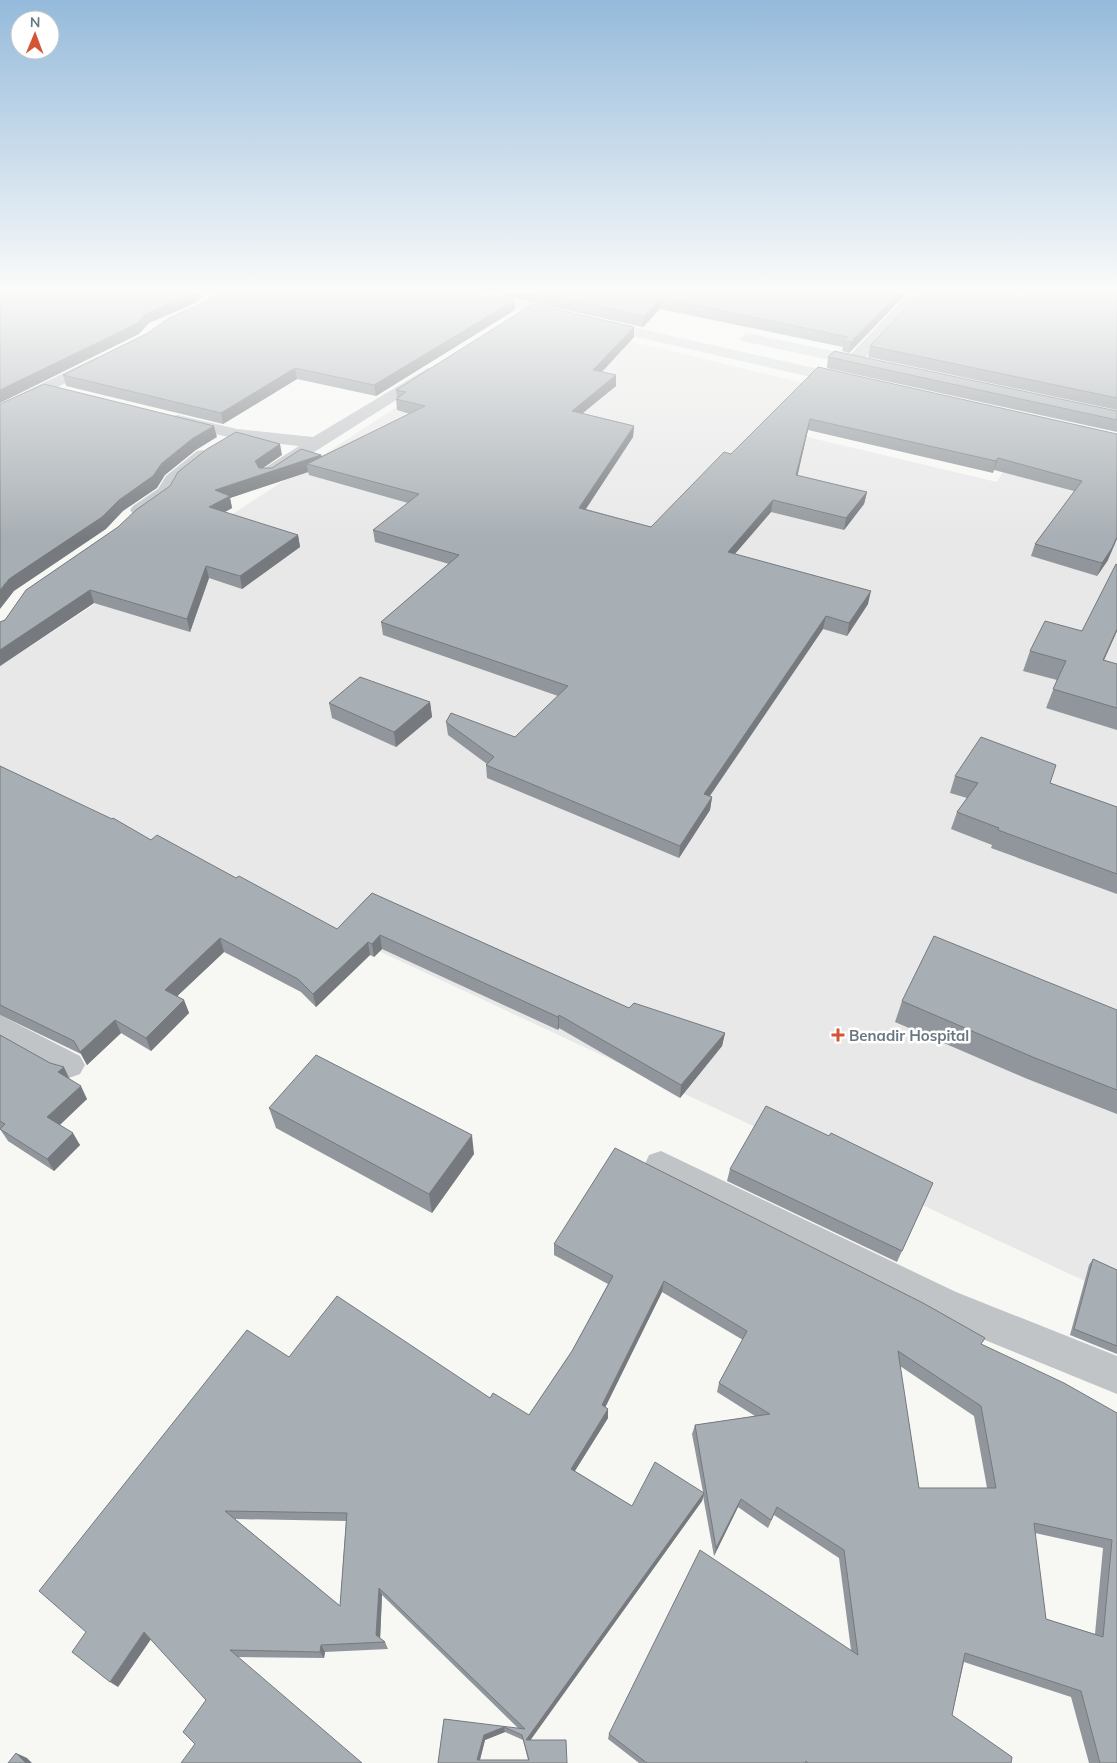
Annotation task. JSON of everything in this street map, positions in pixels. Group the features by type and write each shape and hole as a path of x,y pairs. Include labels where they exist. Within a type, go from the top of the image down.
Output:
{"highway":[{"path":"828,375 862,383"}],"street":[{"path":"0,410 71,375"},
{"path":"267,474 425,375"},
{"path":"46,388 65,393"},
{"path":"160,416 237,434 316,443"},
{"path":"125,523 165,492 172,480 203,455 237,434"},
{"path":"0,1027 70,1065"},
{"path":"661,1166 944,1305 1117,1375"}],"shaded area":[{"name":"Benadir Hospital","path":"445,375 772,375 825,388 778,430 997,482 1024,433 1117,454 1117,1296 0,774 0,666"}],"building":[{"path":"0,375 30,375 0,390"},
{"path":"64,375 283,375 221,413"},
{"path":"329,375 390,375 374,385"},
{"path":"419,375 616,375 572,411 634,426 579,508 651,527 724,452 731,454 810,375 855,375 1117,434 1117,537 1102,563 1035,544 1082,481 998,458 996,461 810,419 796,475 867,492 846,518 773,500 728,552 871,591 849,623 826,616 704,794 712,797 680,846 486,765 494,757 446,722 451,713 515,737 568,686 381,622 459,555 373,530 419,494 307,464 425,406 396,399 406,392 396,390"},
{"path":"912,375 948,375 1117,411 1117,420"},
{"path":"1009,375 1117,375 1117,398"},
{"path":"44,384 214,426 193,438 162,463 153,476 119,500 102,517 9,579 0,590 0,404"},
{"path":"236,432 280,444 255,461 259,468 272,468 301,449 321,455 215,490 230,496 209,507 298,535 240,576 206,566 187,619 90,590 0,650 0,622 5,620 26,590 118,527 136,510 170,486 178,472 207,449"},
{"path":"1116,564 1117,629 1103,660 1117,664 1117,708 1053,689 1066,661 1030,651 1045,621 1082,631"},
{"path":"360,677 430,702 394,732 329,703"},
{"path":"981,737 1056,765 1050,783 1117,807 1117,874 998,830 999,828 957,812 978,783 955,776"},
{"path":"0,766 113,818 151,840 157,835 236,878 239,876 337,929 372,893 629,1008 634,1003 725,1033 681,1085 559,1015 558,1017 380,935 372,944 368,942 313,994 298,979 220,938 165,990 184,1000 146,1038 115,1020 80,1052 74,1041 0,1005"},
{"path":"934,936 1117,1010 1117,1090 1035,1058 902,1001"},
{"path":"0,1035 50,1063 64,1067 58,1072 81,1086 47,1117 73,1133 47,1159 0,1129 5,1124 0,1121"},
{"path":"316,1055 472,1135 429,1194 269,1108"},
{"path":"766,1106 829,1136 831,1133 933,1183 902,1251 730,1169"},
{"path":"615,1148 923,1303 985,1338 981,1344 1064,1383 1117,1413 1117,1763 1100,1763 1081,1691 965,1653 952,1715 1012,1757 1011,1763 808,1763 806,1761 805,1763 647,1763 609,1734 700,1550 858,1655 844,1550 777,1507 771,1520 741,1499 716,1548 695,1425 770,1414 719,1383 747,1331 664,1281 602,1405 608,1409 571,1469 632,1506 655,1462 704,1493 526,1740 566,1740 567,1763 438,1763 444,1719 525,1729 379,1588 376,1635 385,1642 321,1645 320,1652 230,1650 362,1763 181,1763 195,1744 183,1732 206,1700 144,1632 110,1682 72,1652 86,1632 39,1591 247,1330 289,1357 337,1296 490,1398 493,1393 529,1415 572,1351 613,1276 554,1244","holes":["898,1351 981,1406 996,1488 919,1488","225,1511 347,1513 340,1606","1034,1523 1112,1540 1103,1637 1046,1619","504,1727 522,1735 529,1760 477,1760 484,1735"]},
{"path":"1093,1259 1117,1270 1117,1346 1074,1329"},
{"path":"16,1753 26,1763 8,1763"}],"place":[{"name":"Benadir Hospital","path":"838,1035"}]}
